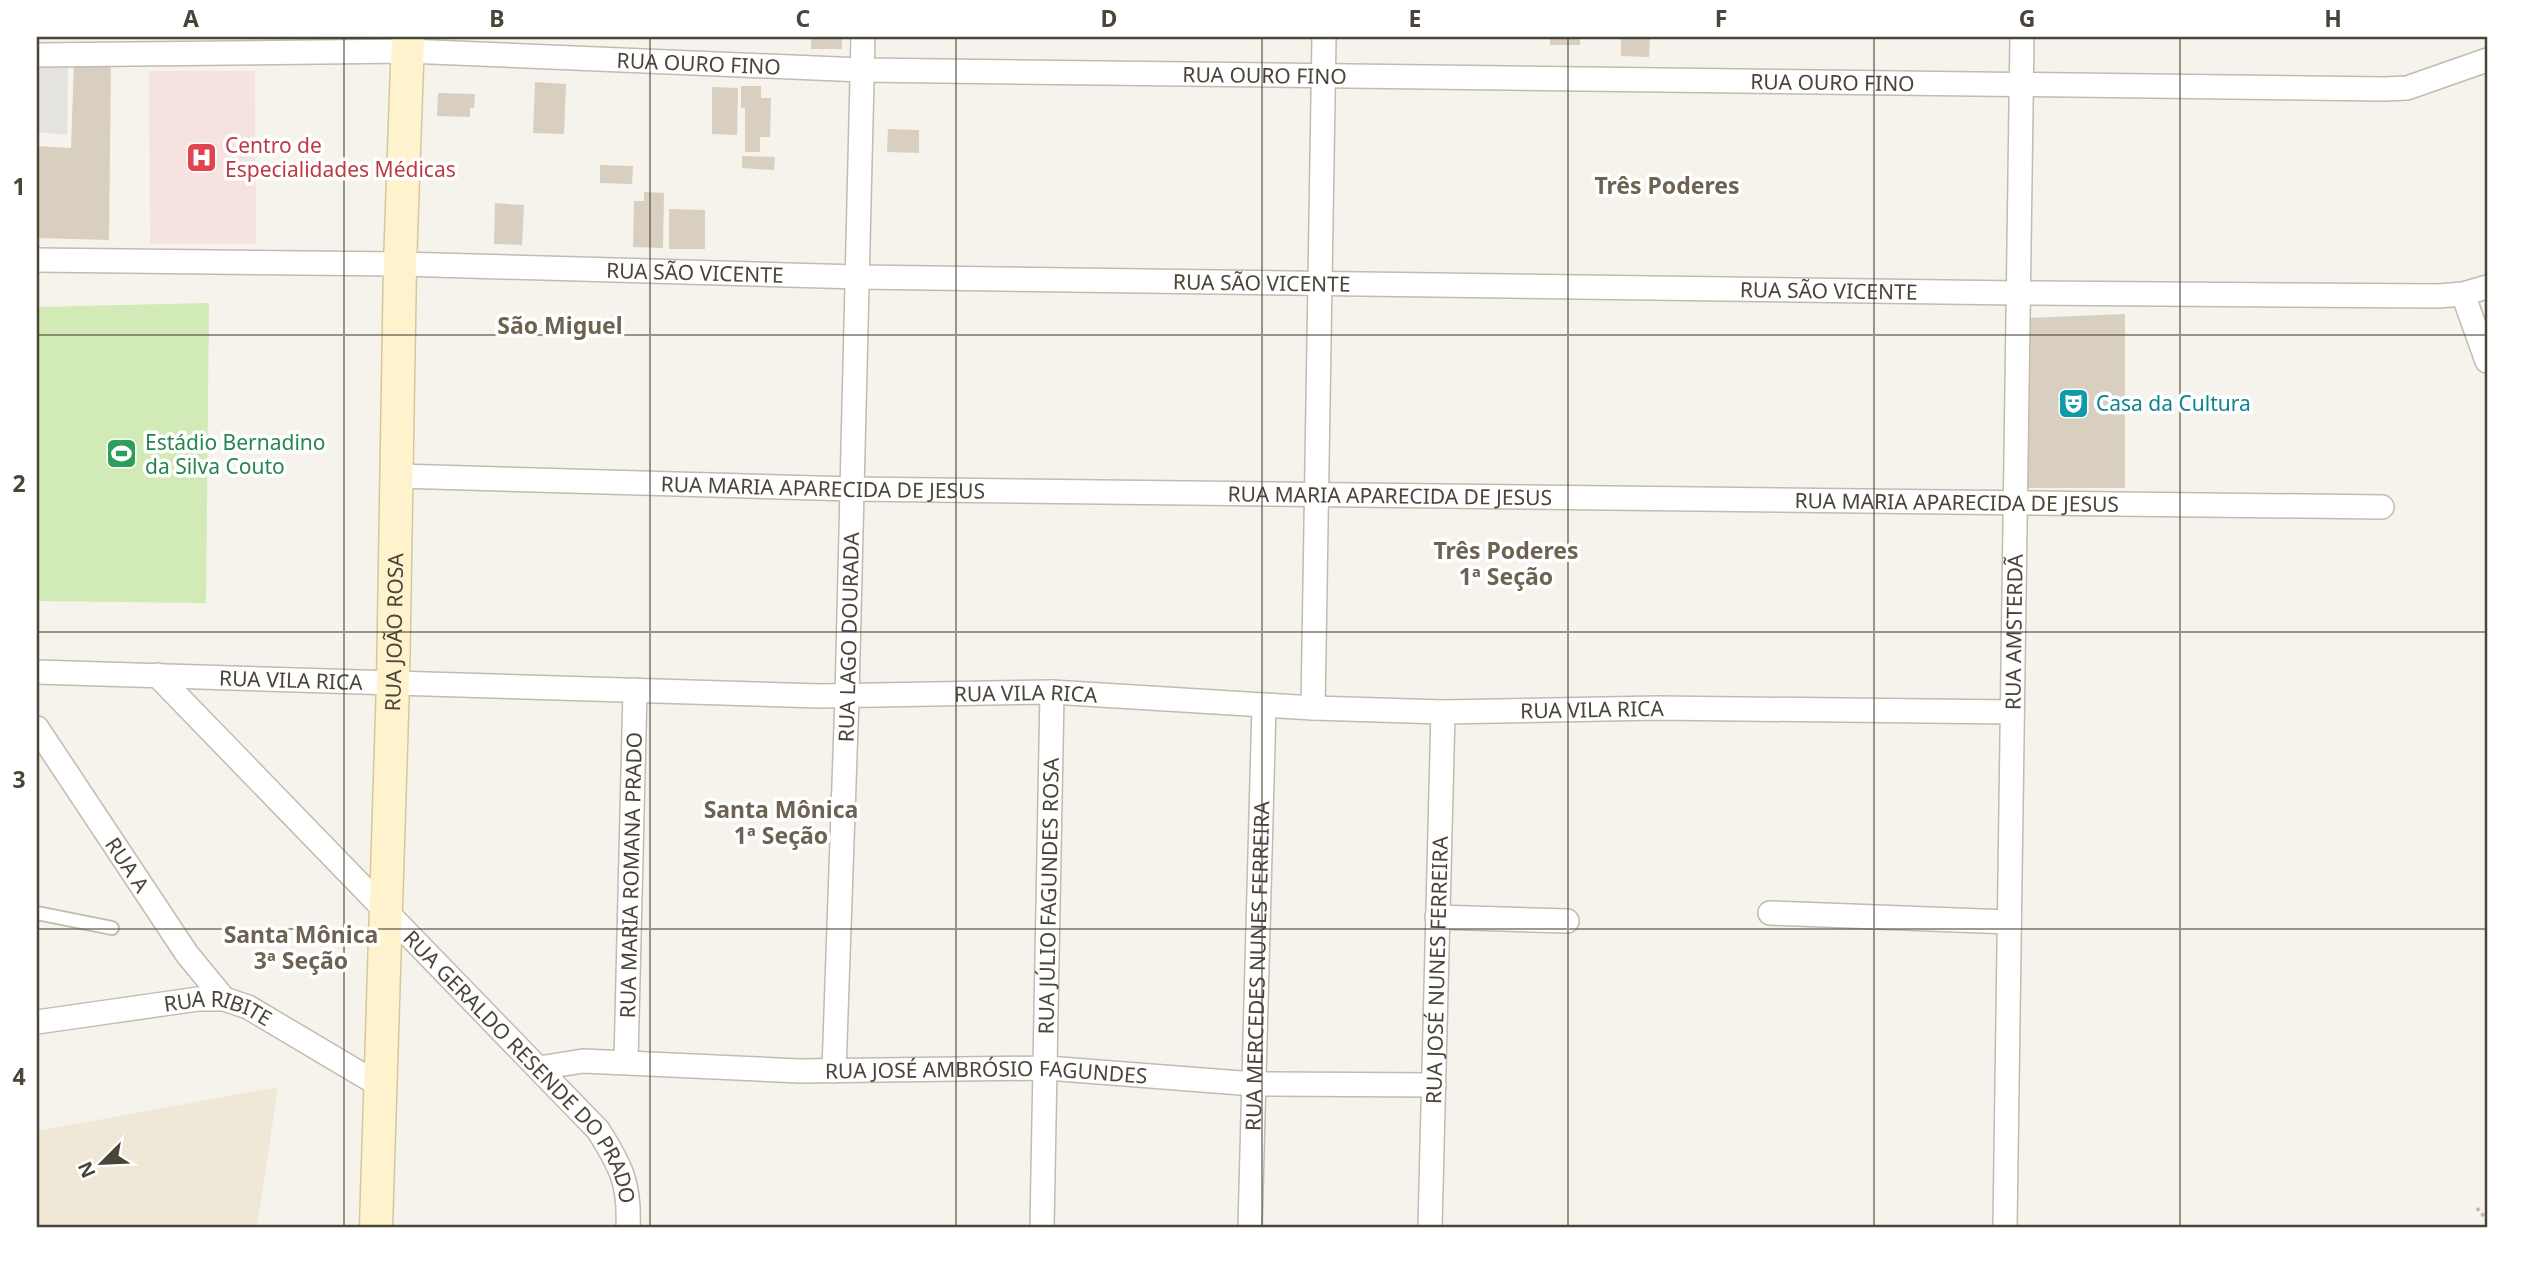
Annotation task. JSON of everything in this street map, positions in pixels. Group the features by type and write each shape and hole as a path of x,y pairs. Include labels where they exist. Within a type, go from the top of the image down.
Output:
{"main road":[{"name":"RUA JOÃO ROSA","path":"376,1227 393,682 400,264 407,44"}],"street":[{"name":"RUA LAGO DOURADA","path":"834,1071 847,696 863,37"},
{"path":"1313,708 1324,37"},
{"name":"RUA AMSTERDÃ","path":"2005,1227 2022,37"},
{"name":"RUA OURO FINO","path":"37,55 407,44 862,70 2384,89 2407,88 2487,60"},
{"name":"RUA SÃO VICENTE","path":"37,260 400,264 858,277 2018,293 2438,296 2487,287"},
{"path":"2463,293 2487,361"},
{"name":"RUA MARIA APARECIDA DE JESUS","path":"398,476 852,489 2382,507"},
{"name":"RUA VILA RICA","path":"37,672 847,696 1052,692 1313,708 1443,712 1658,708 2012,712"},
{"name":"RUA GERALDO RESENDE DO PRADO","path":"157,675 598,1130 614,1154 625,1178 629,1206 628,1227"},
{"name":"RUA MARIA ROMANA PRADO","path":"626,1061 635,690"},
{"name":"RUA JÚLIO FAGUNDES ROSA","path":"1042,1227 1052,692"},
{"name":"RUA MERCEDES NUNES FERREIRA","path":"1250,1227 1264,705"},
{"name":"RUA JOSÉ NUNES FERREIRA","path":"1430,1227 1443,712"},
{"name":"RUA A","path":"37,728 187,954 225,999"},
{"path":"1770,914 2010,922"},
{"path":"1437,917 1567,921"},
{"name":"RUA RIBITE","path":"37,1022 198,999 225,999 248,1007 381,1086"},
{"name":"RUA JOSÉ AMBRÓSIO FAGUNDES","path":"539,1068 583,1060 834,1071 1046,1068 1254,1084 1434,1085"}],"lane":[{"path":"37,914 112,928"}],"path":[{"path":"2477,1208 2487,1220"}],"shaded area":[{"path":"37,62 68,65 67,135 37,132"},
{"name":"Centro de Especialidades Médicas","path":"149,71 255,71 256,244 150,244"},
{"path":"278,1087 257,1227 37,1227 37,1131"}],"green space":[{"name":"Estádio Bernadino da Silva Couto","path":"209,303 206,603 37,601 37,307"}],"building":[{"path":"811,37 842,37 842,49 811,49"},
{"path":"1550,37 1580,37 1580,45 1550,45"},
{"path":"1621,37 1650,37 1649,57 1621,56"},
{"path":"74,60 111,61 109,240 37,238 37,146 71,148"},
{"path":"535,82 566,84 564,134 533,133"},
{"path":"741,86 761,86 761,98 771,98 770,137 760,137 760,152 745,152 745,108 741,108"},
{"path":"712,87 738,88 737,135 712,134"},
{"path":"438,93 475,94 470,117 437,116"},
{"path":"888,129 919,130 919,153 887,152"},
{"path":"742,156 775,157 774,170 742,168"},
{"path":"600,165 633,166 632,184 600,183"},
{"path":"644,192 664,193 663,248 633,247 634,201 644,201"},
{"path":"495,203 524,205 522,245 494,244"},
{"path":"669,209 705,210 705,249 669,249"},
{"name":"Casa da Cultura","path":"2125,314 2125,488 2018,488 2023,318"}],"place":[{"name":"Centro de Especialidades Médicas","path":"202,157"},
{"name":"Casa da Cultura","path":"2073,403"},
{"name":"Estádio Bernadino da Silva Couto","path":"122,454"}],"district":[{"name":"Três Poderes","path":"1667,185"},
{"name":"São Miguel","path":"560,325"},
{"name":"Três Poderes 1ª Seção","path":"1506,563"},
{"name":"Santa Mônica 1ª Seção","path":"781,822"},
{"name":"Santa Mônica 3ª Seção","path":"301,947"}]}
